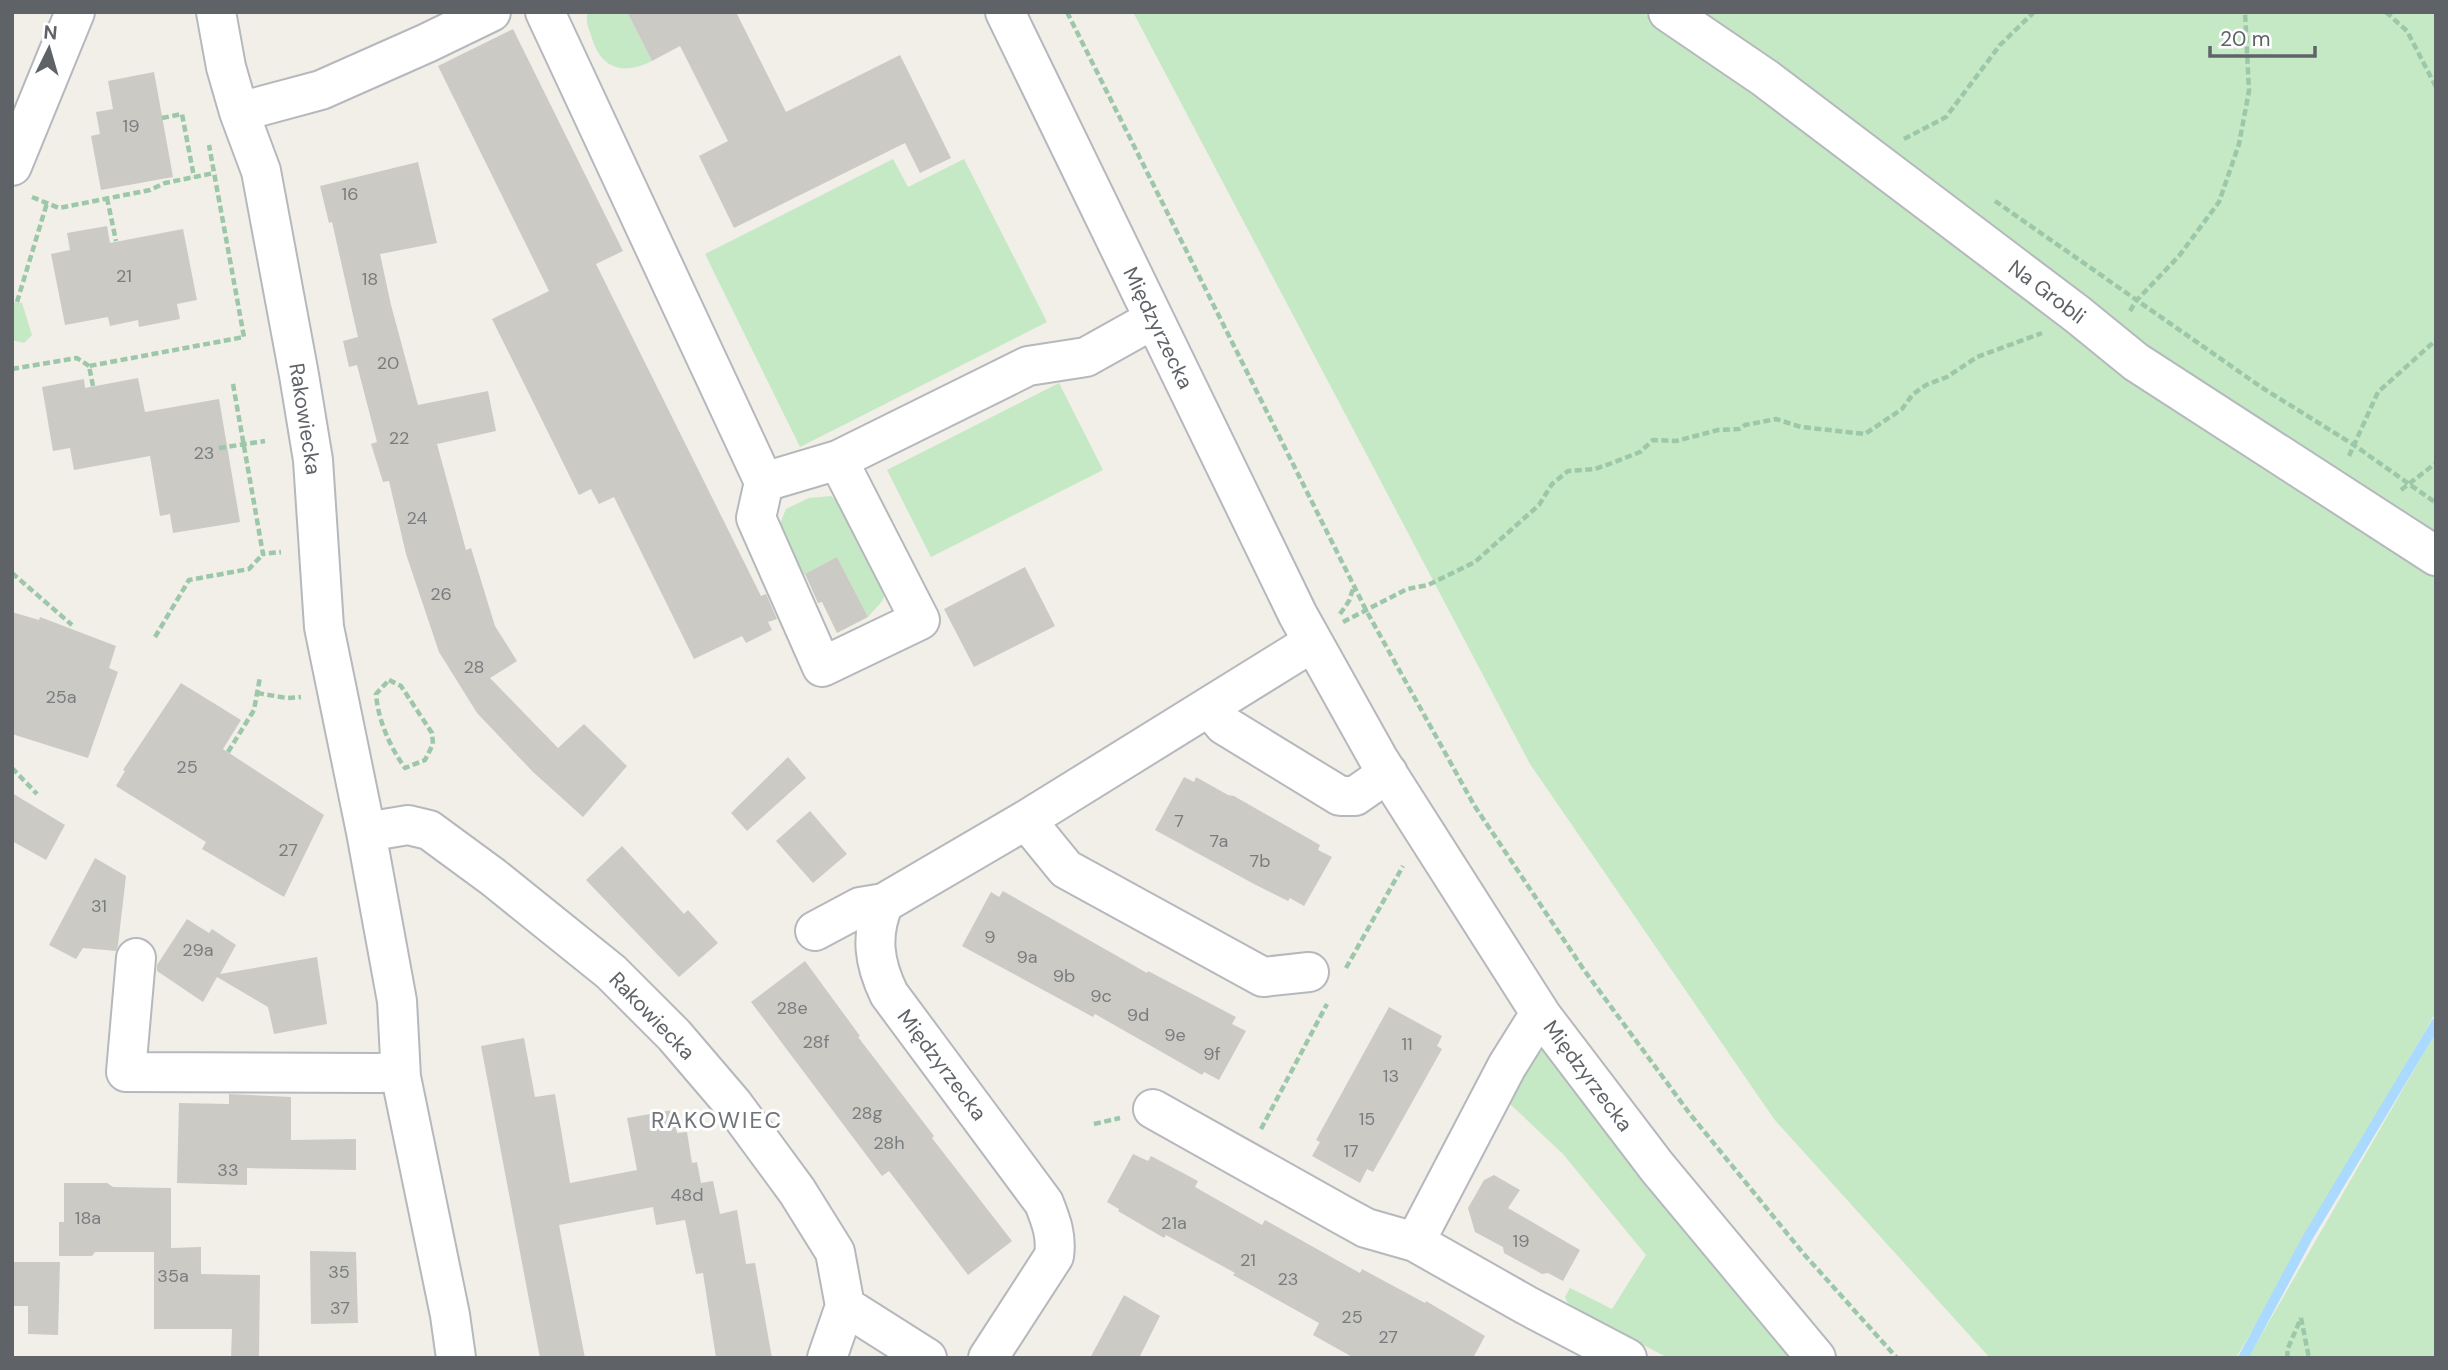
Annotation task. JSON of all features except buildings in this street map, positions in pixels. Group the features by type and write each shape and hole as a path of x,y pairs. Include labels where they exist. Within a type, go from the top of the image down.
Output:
{"street":[{"path":"20,180 75,12"},
{"name":"Rakowiecka","path":"216,12 226,67 261,171 305,412 313,460 324,626 397,1001 400,1071 450,1315 456,1358"},
{"path":"239,112 321,90 491,12"},
{"path":"545,12 764,482 756,518 822,667 920,620 838,460"},
{"name":"Międzyrzecka","path":"1005,12 1313,642 1388,773 1542,1016 1657,1167 1816,1358"},
{"name":"Na Grobli","path":"1668,12 1765,78 1882,144 2136,362 2436,556"},
{"path":"764,482 838,460 1028,366 1086,357 1154,320"},
{"path":"815,931 860,906 884,903 1027,820 1313,642"},
{"path":"1209,707 1224,725 1340,796 1355,796 1388,773"},
{"path":"1027,820 1066,869 1263,977 1309,972"},
{"name":"Rakowiecka","path":"366,832 408,825 429,830 493,877 611,972 674,1035 733,1104 797,1191 835,1252 845,1306 827,1358"},
{"name":"Międzyrzecka","path":"884,903 876,921 874,945 880,976 889,993 1044,1202 1056,1241 1054,1256 1045,1273 988,1358"},
{"path":"136,958 126,1072 400,1071"},
{"path":"1415,1242 1507,1066 1532,1026 1542,1016"},
{"path":"1153,1109 1366,1228 1415,1242 1526,1305 1628,1358"},
{"path":"845,1306 927,1358"}],"path":[{"path":"1067,12 1366,610 1474,805 1584,971 1699,1125 1803,1253 1897,1358"},
{"path":"1882,144 1905,138 1945,117 2000,45 2034,12"},
{"path":"2111,341 2136,301 2179,256 2219,202 2239,144 2249,91 2245,12"},
{"path":"2386,12 2407,31 2436,87"},
{"path":"162,118 182,114 194,177"},
{"path":"12,369 77,358 89,366 244,337 207,133"},
{"path":"1882,144 1905,138"},
{"path":"1905,138 1916,146"},
{"path":"20,180 47,203 59,208 150,190 165,183 214,173"},
{"path":"107,198 116,241"},
{"path":"1993,200 2261,387 2354,445 2436,503"},
{"path":"17,302 47,203"},
{"path":"1366,610 1407,589 1428,585 1475,562 1539,505 1552,484 1568,471 1612,463 1640,452 1653,440 1676,441 1718,430 1739,429 1761,421 1782,420 1801,428 1865,434 1902,409 1913,394 1926,385 1947,376 1977,357 2028,340 2077,314"},
{"path":"2334,489 2378,392 2436,340"},
{"path":"89,366 93,386"},
{"path":"233,384 263,554"},
{"path":"219,449 265,441"},
{"path":"155,636 189,580 249,569 263,554 286,551"},
{"path":"13,574 72,625"},
{"path":"228,751 254,710 260,677"},
{"path":"389,680 401,686 432,733 433,744 425,761 405,768 394,752 377,707 376,694 389,680"},
{"path":"257,693 287,698 309,697"},
{"path":"12,768 37,794"},
{"path":"2287,1358 2288,1348 2301,1318 2309,1358"}],"green space":[{"path":"588,12 627,12 652,61 631,68 621,68 606,62 595,46 587,23"},
{"path":"1133,12 1642,12 2436,570 2436,1012 2236,1358 1990,1358 1774,1119 1530,764"},
{"path":"1687,12 2436,12 2436,540 2138,346"},
{"path":"893,159 908,187 964,159 1047,322 800,447 705,254"},
{"path":"12,302 22,303 32,335 24,343 12,340"},
{"path":"1059,383 1103,470 931,557 887,470"},
{"path":"831,496 848,511 886,587 883,600 868,617 837,557 800,577 779,526 786,509 809,498"},
{"path":"2436,1032 2436,1358 2248,1358"},
{"path":"1549,1048 1796,1358 1668,1358 1567,1302 1565,1297 1570,1288 1612,1309 1646,1255 1563,1154 1509,1103 1536,1050"}],"waterway":[{"path":"2243,1358 2308,1237 2436,1023"}],"district":[{"name":"RAKOWIEC","path":"717,1120"}]}
